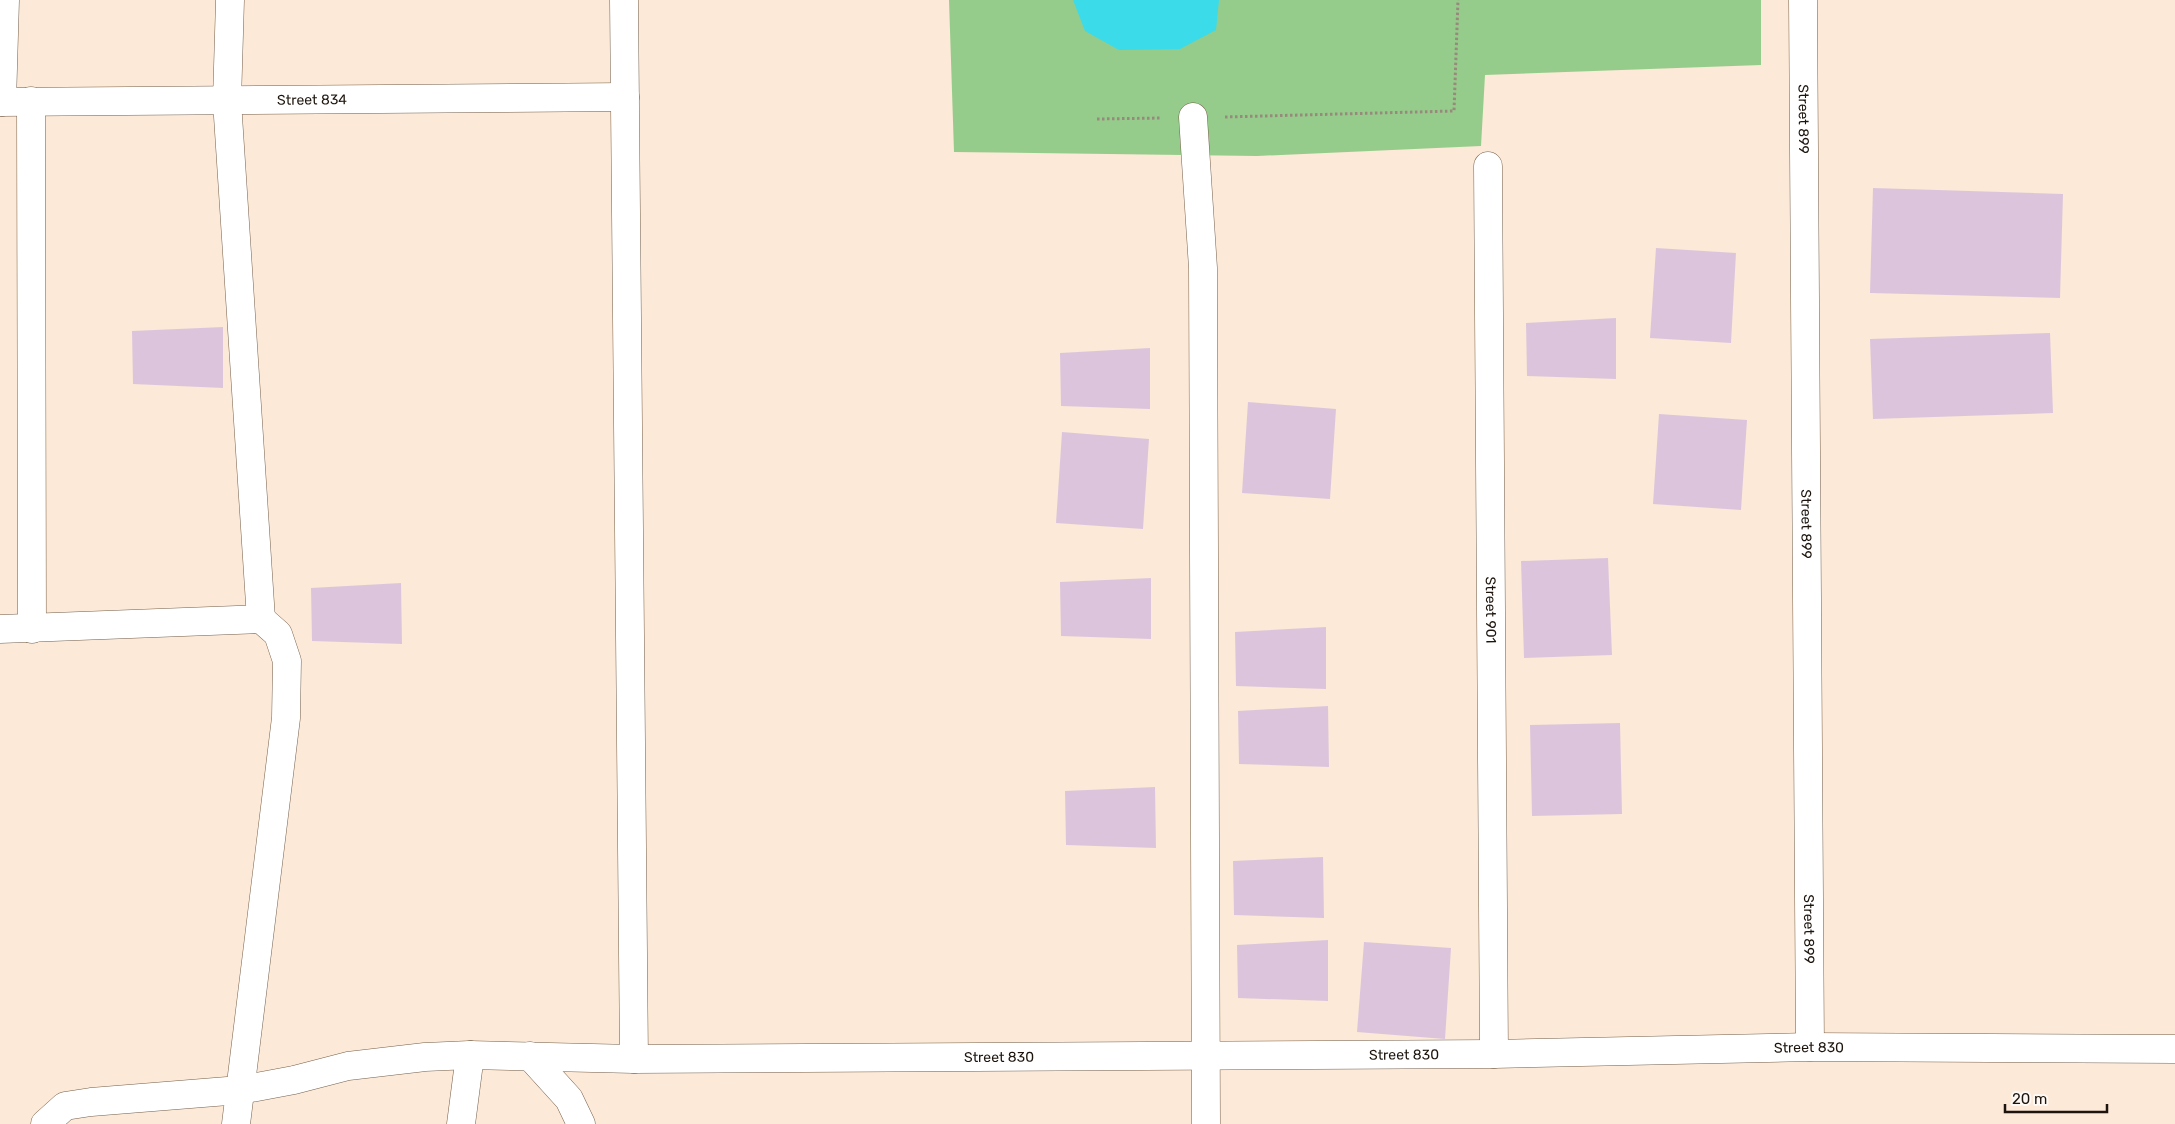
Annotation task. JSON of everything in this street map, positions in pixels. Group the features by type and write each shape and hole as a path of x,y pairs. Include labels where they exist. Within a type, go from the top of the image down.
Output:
{"street":[{"path":"1,102 5,0"},
{"path":"230,0 227,100 261,619"},
{"path":"624,0 634,1060"},
{"name":"Street 899","path":"1803,0 1810,1047"},
{"name":"Street 834","path":"1,102 625,97"},
{"path":"31,102 32,629"},
{"path":"1194,118 1203,268 1206,1124"},
{"name":"Street 901","path":"1488,166 1494,1054"},
{"path":"0,629 261,619 278,634 287,660 286,718 236,1124"},
{"name":"Street 830","path":"45,1124 65,1106 91,1102 240,1090 294,1080 348,1066 425,1057 470,1055 634,1060 1494,1054 1810,1047 2175,1049"},
{"path":"460,1124 470,1055"},
{"path":"530,1056 569,1099 582,1124"}],"path":[{"path":"1097,119 1454,111 1458,0"}],"green space":[{"path":"949,0 1761,0 1761,65 1485,75 1481,146 1257,156 954,152"}],"water":[{"path":"1073,0 1219,0 1216,30 1180,49 1119,50 1085,31"}],"building":[{"path":"1873,188 2063,194 2060,298 1870,293"},
{"path":"1656,248 1736,253 1731,343 1650,338"},
{"path":"1616,318 1616,379 1527,376 1526,323"},
{"path":"223,327 223,388 133,384 132,331"},
{"path":"2050,333 2053,413 1873,419 1870,339"},
{"path":"1150,348 1150,409 1061,406 1060,353"},
{"path":"1248,402 1336,409 1330,499 1242,493"},
{"path":"1659,414 1747,420 1741,510 1653,504"},
{"path":"1062,432 1149,439 1143,529 1056,523"},
{"path":"1608,558 1612,655 1524,658 1521,561"},
{"path":"1151,578 1151,639 1061,636 1060,582"},
{"path":"401,583 402,644 312,641 311,588"},
{"path":"1326,627 1326,689 1236,686 1235,632"},
{"path":"1328,706 1329,767 1239,764 1238,711"},
{"path":"1620,723 1622,814 1532,816 1530,725"},
{"path":"1155,787 1156,848 1066,845 1065,791"},
{"path":"1323,857 1324,918 1234,915 1233,861"},
{"path":"1328,940 1328,1001 1238,998 1237,945"},
{"path":"1364,942 1451,948 1445,1039 1357,1032"}]}
